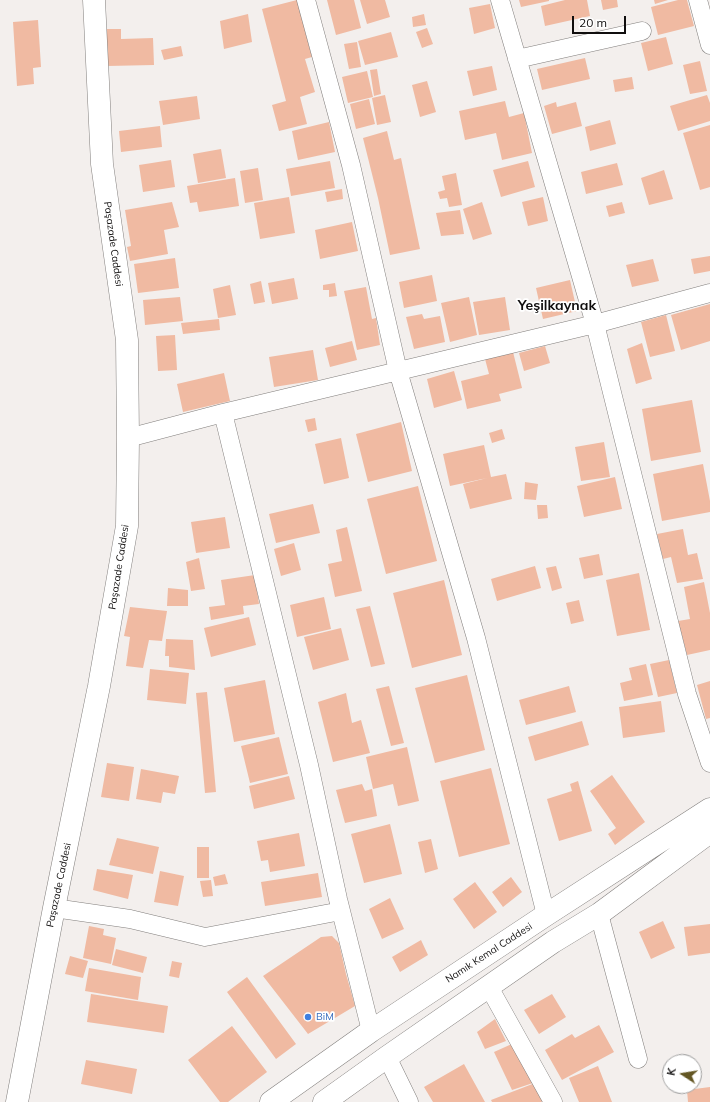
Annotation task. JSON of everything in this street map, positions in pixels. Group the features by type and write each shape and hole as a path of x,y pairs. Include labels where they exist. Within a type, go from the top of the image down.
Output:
{"street":[{"name":"Paşazade Caddesi","path":"17,1102 54,908 99,686 127,526 128,438 126,340 102,164 94,0"},
{"path":"306,0 351,165 398,370 476,638 546,915"},
{"path":"500,0 595,324 687,694 710,763"},
{"path":"698,0 710,45"},
{"path":"517,59 642,31"},
{"path":"128,438 398,370 595,324 710,292"},
{"path":"223,413 309,766 341,911 371,1031"},
{"name":"Namık Kemal Caddesi","path":"271,1102 371,1031 710,809"},
{"path":"324,1102 553,942 599,914 710,832"},
{"path":"54,908 130,919 205,937 341,911"},
{"path":"599,914 638,1059"},
{"path":"489,987 553,1102"},
{"path":"387,1057 409,1102"}],"building":[{"path":"297,0 312,57 305,59 315,92 300,97 307,124 279,131 272,105 286,101 262,9"},
{"path":"327,0 354,0 361,28 336,35"},
{"path":"360,0 385,0 390,17 367,24"},
{"path":"519,0 549,0 549,1 521,7"},
{"path":"565,0 587,0 590,16 545,26 541,6"},
{"path":"601,0 617,0 618,7 603,10"},
{"path":"654,0 668,0 655,4"},
{"path":"678,0 687,0 694,26 658,35 651,7"},
{"path":"490,4 495,28 474,34 469,8"},
{"path":"248,14 252,42 224,49 220,21"},
{"path":"424,14 426,25 413,27 412,17"},
{"path":"38,20 41,67 33,68 34,84 17,86 13,22"},
{"path":"427,28 433,44 422,48 416,32"},
{"path":"106,29 121,29 121,39 153,38 154,65 107,66"},
{"path":"391,32 398,57 365,65 358,41"},
{"path":"666,37 673,64 648,71 641,43"},
{"path":"357,42 361,67 349,69 344,44"},
{"path":"181,46 183,56 164,60 161,50"},
{"path":"585,58 590,79 542,90 537,69"},
{"path":"700,61 707,91 690,94 683,65"},
{"path":"492,66 497,90 473,96 467,71"},
{"path":"377,69 381,94 374,96 370,70"},
{"path":"367,71 373,97 348,103 342,77"},
{"path":"632,77 634,89 615,92 613,80"},
{"path":"427,81 436,112 420,117 412,85"},
{"path":"385,95 391,122 377,125 372,98"},
{"path":"707,95 710,103 710,121 678,131 670,106"},
{"path":"197,96 200,119 163,125 159,101"},
{"path":"369,99 375,124 356,129 350,104"},
{"path":"505,101 509,117 524,113 532,153 502,160 496,133 465,140 459,111"},
{"path":"556,102 557,107 576,102 582,126 552,134 544,106"},
{"path":"610,120 616,144 590,151 585,127"},
{"path":"329,122 335,152 298,160 292,131"},
{"path":"710,125 710,187 700,190 683,133"},
{"path":"160,126 162,147 121,152 119,131"},
{"path":"387,131 394,160 401,158 420,249 390,255 363,138"},
{"path":"221,149 226,178 198,183 193,154"},
{"path":"171,160 175,187 143,192 139,165"},
{"path":"330,161 335,188 291,196 286,169"},
{"path":"528,161 535,187 501,197 493,170"},
{"path":"617,163 623,185 586,194 581,172"},
{"path":"258,168 263,200 245,203 240,171"},
{"path":"664,170 673,199 649,205 641,178"},
{"path":"456,173 462,205 449,207 447,198 440,199 438,192 445,190 442,176"},
{"path":"235,178 239,206 199,212 197,202 190,203 187,186"},
{"path":"342,189 343,199 327,202 325,192"},
{"path":"289,197 295,233 260,239 254,203"},
{"path":"543,197 548,221 528,226 522,202"},
{"path":"172,202 179,227 164,230 168,254 130,261 127,247 131,246 125,210"},
{"path":"482,202 492,234 473,240 463,209"},
{"path":"622,202 625,213 609,217 606,206"},
{"path":"460,210 464,234 441,236 436,213"},
{"path":"352,222 358,251 320,259 315,230"},
{"path":"710,256 710,271 694,274 691,259"},
{"path":"175,258 179,288 138,293 134,264"},
{"path":"653,259 659,281 632,287 626,265"},
{"path":"432,275 437,301 404,308 399,282"},
{"path":"294,278 298,299 272,304 268,283"},
{"path":"570,280 577,311 543,319 536,288"},
{"path":"261,281 265,302 254,304 250,284"},
{"path":"335,283 337,296 329,297 329,290 323,290 323,285"},
{"path":"230,285 236,315 218,318 213,289"},
{"path":"366,287 372,319 376,318 380,345 357,350 344,291"},
{"path":"180,297 183,321 145,325 143,300"},
{"path":"469,297 477,335 450,342 441,303"},
{"path":"505,297 510,330 479,335 473,302"},
{"path":"710,304 710,341 681,350 671,315"},
{"path":"422,314 424,319 440,316 445,342 414,349 406,317"},
{"path":"666,315 675,351 650,357 641,322"},
{"path":"219,319 220,330 183,334 181,323"},
{"path":"175,335 177,370 158,371 156,336"},
{"path":"352,341 357,360 330,367 325,348"},
{"path":"642,343 652,379 636,384 627,349"},
{"path":"545,346 550,363 524,371 519,353"},
{"path":"313,350 318,380 274,387 269,357"},
{"path":"513,352 522,388 499,394 501,401 467,409 461,381 489,374 485,359"},
{"path":"454,371 462,400 434,408 427,379"},
{"path":"224,373 230,401 183,412 177,384"},
{"path":"692,400 701,452 651,461 642,409"},
{"path":"315,418 317,430 308,432 305,420"},
{"path":"401,422 412,471 368,482 356,434"},
{"path":"502,429 505,439 492,443 489,433"},
{"path":"341,438 349,478 324,484 315,444"},
{"path":"604,442 610,477 581,481 575,447"},
{"path":"484,445 491,477 506,474 512,499 470,509 463,484 487,478 450,486 443,454"},
{"path":"703,464 710,501 710,512 662,521 653,474"},
{"path":"615,477 622,509 584,517 577,486"},
{"path":"525,482 538,484 536,500 524,499"},
{"path":"418,486 437,561 386,574 367,499"},
{"path":"313,504 320,533 276,543 269,514"},
{"path":"537,505 547,505 548,518 538,519"},
{"path":"225,517 230,548 196,553 191,522"},
{"path":"347,527 362,591 335,597 328,564 342,561 336,530"},
{"path":"683,529 688,555 697,553 703,579 677,583 671,557 663,559 657,534"},
{"path":"294,543 301,570 281,576 274,549"},
{"path":"599,554 603,575 584,579 579,558"},
{"path":"199,558 205,589 191,591 186,562"},
{"path":"535,566 541,588 497,601 491,579"},
{"path":"556,566 562,588 552,591 546,568"},
{"path":"639,573 650,630 617,636 606,580"},
{"path":"255,575 259,604 243,606 244,614 211,620 209,607 225,605 221,580"},
{"path":"444,580 462,655 412,668 393,593"},
{"path":"704,582 710,613 710,650 687,655 678,621 690,619 684,587"},
{"path":"168,588 188,590 188,606 167,606"},
{"path":"324,597 331,629 297,637 290,605"},
{"path":"579,600 584,621 571,624 566,603"},
{"path":"370,606 385,664 371,667 356,609"},
{"path":"130,607 167,611 162,641 149,640 143,668 126,666 130,637 124,636"},
{"path":"249,617 256,645 211,657 204,628"},
{"path":"341,628 349,660 313,670 304,637"},
{"path":"166,639 193,640 195,670 169,667 169,656 165,656"},
{"path":"669,660 677,693 658,697 650,664"},
{"path":"646,664 653,695 624,701 620,683 632,680 629,668"},
{"path":"150,669 189,673 186,704 147,700"},
{"path":"467,675 485,750 435,763 415,688"},
{"path":"265,680 275,734 234,742 224,688"},
{"path":"710,681 710,718 706,719 697,685"},
{"path":"389,686 404,743 391,746 376,689"},
{"path":"569,686 576,712 526,725 519,700"},
{"path":"207,692 216,792 205,793 196,693"},
{"path":"346,693 352,723 361,720 370,753 333,762 318,702"},
{"path":"661,701 665,732 623,738 619,707"},
{"path":"582,721 589,745 535,761 528,737"},
{"path":"279,737 288,774 250,783 241,746"},
{"path":"407,747 419,801 398,806 393,784 373,789 366,757"},
{"path":"107,763 134,767 129,801 101,797"},
{"path":"491,768 510,844 459,857 440,781"},
{"path":"141,769 179,776 175,794 163,792 161,803 136,799"},
{"path":"612,775 645,822 615,845 608,834 616,828 590,791"},
{"path":"289,776 295,799 254,809 249,786"},
{"path":"578,781 592,831 559,841 547,799 572,791 570,784"},
{"path":"362,784 365,791 372,789 377,816 345,823 336,790"},
{"path":"390,824 402,874 364,883 351,834"},
{"path":"299,833 305,866 270,872 268,860 261,861 257,841"},
{"path":"117,838 159,847 153,874 109,865"},
{"path":"431,839 438,869 425,873 418,842"},
{"path":"197,847 209,847 209,878 197,878"},
{"path":"97,869 133,875 128,899 93,890"},
{"path":"160,871 184,876 178,906 154,902"},
{"path":"318,873 322,897 265,906 261,882"},
{"path":"225,874 228,884 215,886 213,877"},
{"path":"511,877 522,892 503,907 492,892"},
{"path":"211,880 213,896 203,897 200,881"},
{"path":"475,882 497,912 474,929 453,899"},
{"path":"390,898 404,929 382,939 369,909"},
{"path":"663,921 675,948 651,959 639,932"},
{"path":"710,924 710,953 688,956 684,927"},
{"path":"89,926 104,929 103,935 116,938 111,964 83,958"},
{"path":"332,936 339,943 355,1006 308,1034 263,976 321,937"},
{"path":"421,940 428,955 400,972 392,957"},
{"path":"116,949 147,957 143,973 112,965"},
{"path":"70,956 88,961 83,978 65,974"},
{"path":"172,961 182,963 179,978 169,976"},
{"path":"89,968 141,977 138,1000 85,991"},
{"path":"247,977 296,1044 276,1059 227,992"},
{"path":"91,994 168,1006 164,1033 87,1022"},
{"path":"552,994 566,1017 539,1034 524,1010"},
{"path":"495,1019 506,1041 485,1049 477,1032"},
{"path":"599,1025 614,1052 562,1080 545,1050 572,1034 575,1038"},
{"path":"232,1026 267,1072 228,1102 220,1102 188,1060"},
{"path":"514,1043 533,1083 512,1090 494,1052"},
{"path":"86,1060 137,1069 132,1094 81,1084"},
{"path":"464,1064 485,1102 433,1102 424,1087"},
{"path":"598,1066 612,1102 579,1102 569,1078"},
{"path":"535,1083 543,1101 541,1102 492,1102 491,1100"},
{"path":"710,1087 710,1102 688,1102 687,1094 702,1094 702,1088"}],"place":[{"name":"BiM","path":"308,1017"}],"district":[{"name":"Yeşilkaynak","path":"557,306"}]}
